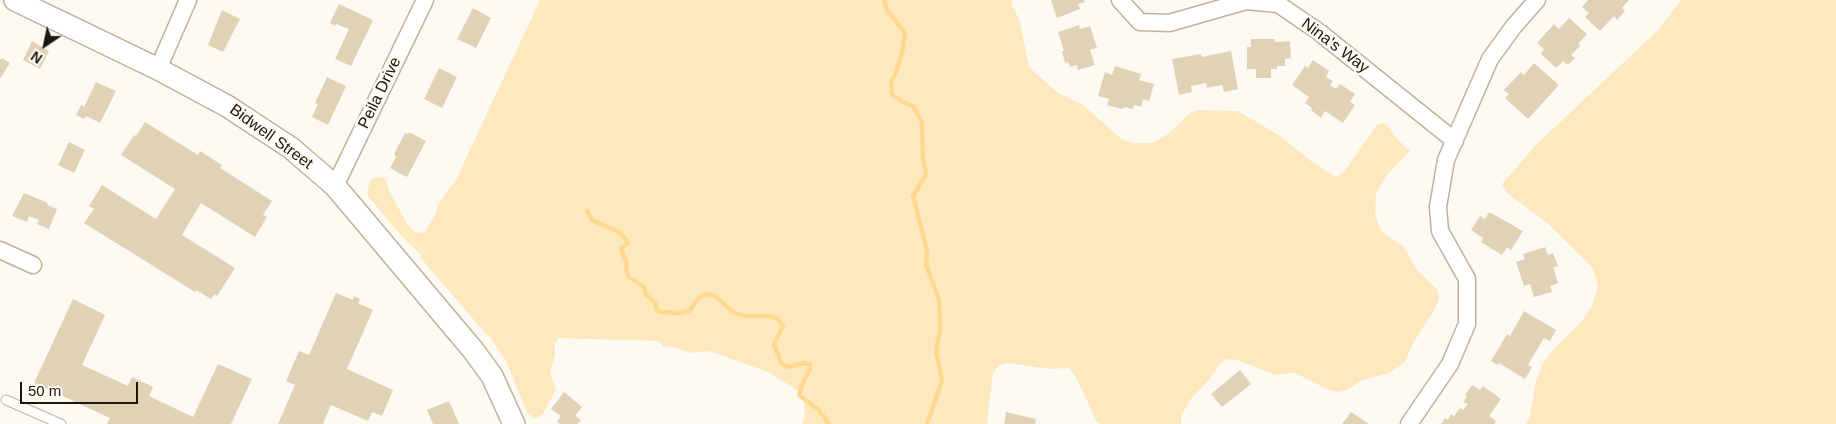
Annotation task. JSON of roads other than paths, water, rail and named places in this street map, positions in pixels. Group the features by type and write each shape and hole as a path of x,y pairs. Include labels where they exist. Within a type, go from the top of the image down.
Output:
{"street":[{"name":"Bidwell Street","path":"15,0 158,69 235,111 291,148 335,186 473,350 492,376 514,424"},
{"path":"158,69 188,0"},
{"name":"Peila Drive","path":"335,186 425,0"},
{"name":"Nina's Way","path":"1120,0 1140,22 1169,23 1246,2 1278,4 1319,32 1455,141"},
{"path":"1410,424 1450,364 1467,324 1467,279 1440,231 1438,207 1446,160 1490,59 1536,0"},
{"path":"0,250 33,265"}],"lane":[{"path":"6,400 61,424"}],"waterway":[{"path":"884,0 887,10 905,33 902,53 891,82 892,94 902,102 913,106 922,122 923,158 926,174 913,196 927,250 926,264 939,300 940,329 936,352 942,380 927,424"},
{"path":"587,211 592,220 619,232 625,238 628,243 621,249 627,264 626,270 629,277 644,287 646,295 655,303 657,310 660,312 679,313 689,311 700,297 706,294 715,296 733,312 744,316 769,316 778,319 783,326 774,344 781,363 788,367 804,363 810,364 810,369 799,395 819,410 829,424"}]}
